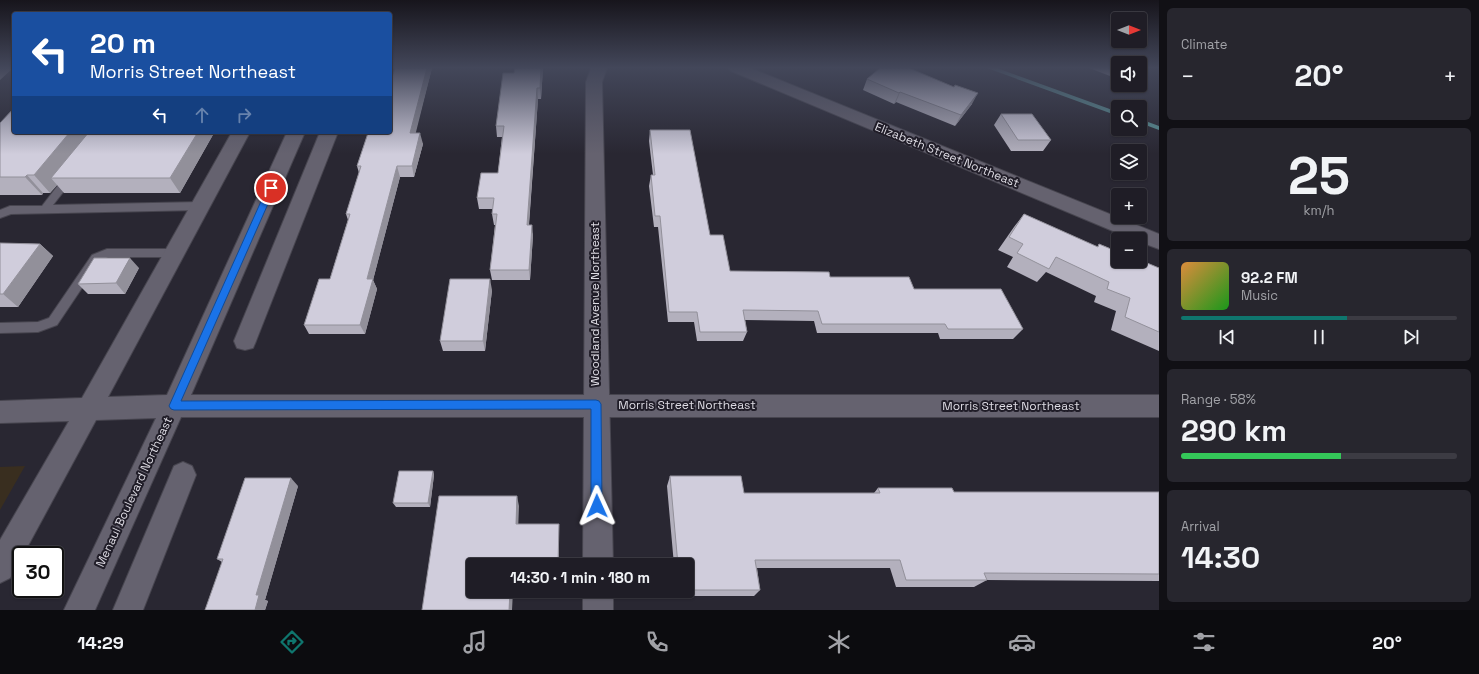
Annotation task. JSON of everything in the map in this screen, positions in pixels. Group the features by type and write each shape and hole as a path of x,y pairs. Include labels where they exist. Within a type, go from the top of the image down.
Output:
{"street":[{"name":"Woodland Avenue Northeast","path":"594,96 598,558"},
{"name":"Elizabeth Street Northeast","path":"805,96 1159,242"},
{"path":"0,568 241,134"},
{"name":"Menaul Boulevard Northeast","path":"79,610 174,406 295,134"},
{"path":"245,342 328,134"},
{"name":"Morris Street Northeast","path":"0,412 174,406 596,404 1159,406"},
{"path":"128,610 183,476"},
{"path":"598,598 598,610"}],"lane":[{"path":"45,209 77,168"},
{"path":"0,214 10,210 200,206"},
{"path":"0,328 38,327 53,322 96,258 107,253 175,253"}],"shaded area":[{"path":"25,466 0,510 0,467"}],"building":[{"path":"392,96 420,96 410,133 420,133 412,166 397,166 367,279 373,279 360,325 304,325 319,279 330,279 350,214 346,214 361,166 357,166 368,134 392,134"},
{"path":"500,96 536,96 527,225 532,225 529,270 490,270 497,214 492,214 494,198 477,198 481,173 498,173 504,126 496,126"},
{"path":"912,96 975,96 961,115"},
{"path":"12,110 12,134 68,134 34,175 27,175 25,177 0,177 0,123"},
{"path":"1001,114 1032,114 1051,140 1018,140"},
{"path":"650,130 690,130 710,235 723,235 730,271 829,272 830,277 909,277 914,289 1001,289 1023,329 948,329 945,324 822,324 818,311 743,310 747,332 700,332 697,312 669,312 660,216 655,216 651,175 655,175"},
{"path":"87,134 197,134 170,178 51,178"},
{"path":"1024,214 1098,247 1099,244 1111,249 1111,268 1147,268 1147,263 1159,268 1159,332 1125,317 1130,298 1107,289 1109,282 1056,257 1049,269 1017,253 1023,244 1009,237"},
{"path":"0,243 40,244 3,294 0,294"},
{"path":"94,258 130,258 116,283 78,284"},
{"path":"450,279 490,279 483,341 440,341"},
{"path":"399,471 433,471 428,503 393,503"},
{"path":"670,476 741,476 744,493 880,493 878,488 952,488 954,492 1159,492 1159,574 984,573 987,580 906,580 900,560 755,560 760,590 694,590 694,558 677,558"},
{"path":"245,478 291,478 256,595 259,595 255,610 205,610 223,559 217,559"},
{"path":"439,496 517,496 516,524 559,524 558,558 466,558 466,598 510,598 509,610 422,610"}],"waterway":[{"path":"1069,96 1111,111"},
{"path":"1147,124 1159,128"}],"route":[{"path":"271,188 174,406 596,404 597,506"}]}
